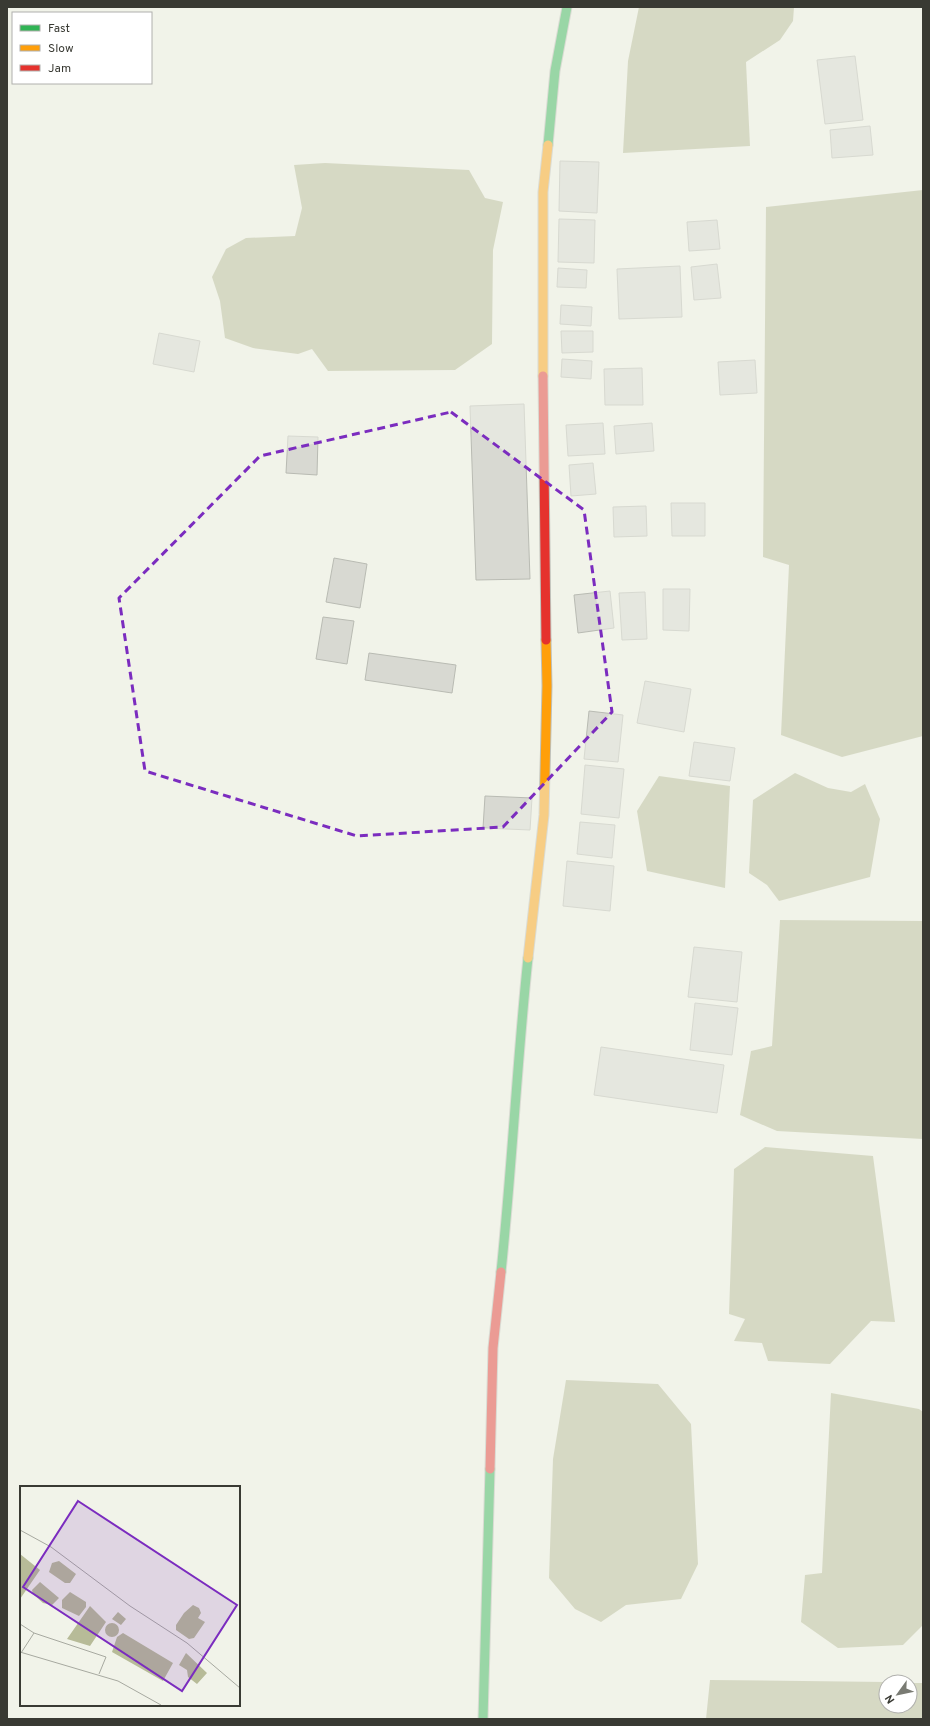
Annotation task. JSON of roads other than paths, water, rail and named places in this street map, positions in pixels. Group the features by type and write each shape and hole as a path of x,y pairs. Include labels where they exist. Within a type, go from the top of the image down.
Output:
{"street":[{"path":"483,1719 493,1348 509,1195 522,1015 544,815 547,686 543,396 543,192 555,71 567,7"}]}
